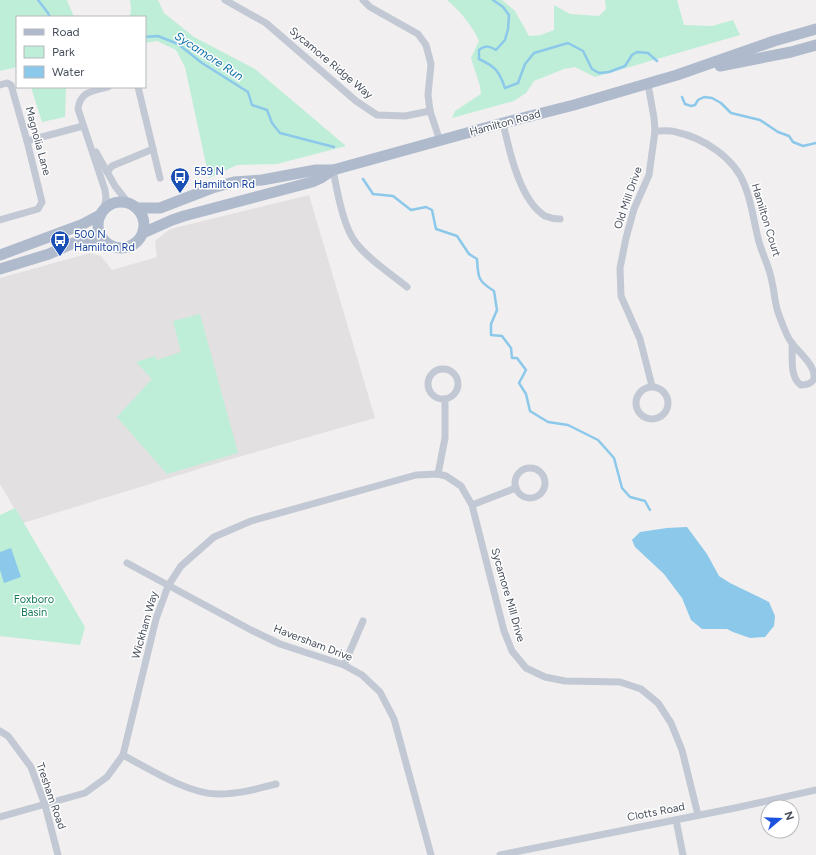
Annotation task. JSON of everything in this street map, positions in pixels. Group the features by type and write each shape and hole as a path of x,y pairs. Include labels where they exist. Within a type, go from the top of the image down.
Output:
{"main road":[{"name":"Hamilton Road","path":"133,206 160,208 212,188 234,182 268,179 316,170 332,170 648,84 774,41 816,29"},
{"name":"Hamilton Road","path":"677,75 791,52 816,45"},
{"name":"Hamilton Road","path":"143,233 184,216 312,182 321,178 332,170"},
{"path":"0,255 81,225 116,202 133,206 141,214 144,226 143,233 137,242 125,248 112,247 103,240 98,228 102,212"},
{"path":"0,269 49,254 80,240 103,240"}],"street":[{"name":"Sycamore Ridge Way","path":"225,0 266,23 356,101 377,115 405,116 430,111"},
{"path":"363,0 370,6 418,34 426,45 431,64 428,95 430,111 440,140"},
{"name":"Old Mill Drive","path":"648,84 655,131 649,174 634,209 620,268 621,296 640,339 652,386"},
{"name":"Magnolia Lane","path":"0,85 12,85 42,202 38,209 0,220"},
{"path":"102,212 106,198 105,190 78,108 79,101 84,95 105,88"},
{"path":"138,88 160,178"},
{"path":"503,123 514,166 526,194 540,212 551,218 560,219"},
{"path":"27,141 83,126"},
{"path":"83,126 121,195 133,206"},
{"name":"Hamilton Court","path":"655,131 675,132 692,137 714,149 732,164 744,184 750,201 759,242 773,283 774,302 792,343 794,376 797,382 801,385 807,385 812,382 815,376 814,370 806,357 792,343"},
{"path":"107,172 112,166 153,149"},
{"path":"332,170 345,222 355,242 369,256 407,287"},
{"path":"445,369 452,372 456,377 458,384 456,391 452,396 445,398 438,398 432,394 429,387 429,380 432,374 438,370 445,369"},
{"path":"652,386 662,390 668,400 668,405 665,412 658,418 653,419 642,416 636,408 635,403 636,398 642,389 652,386"},
{"path":"438,474 445,438 445,398"},
{"path":"530,467 537,468 543,473 546,480 545,488 541,494 534,498 527,498 520,494 516,488 515,481 517,474 523,469 530,467"},
{"name":"Sycamore Mill Drive","path":"438,474 446,476 461,486 472,505 504,631 512,651 526,668 545,677 565,681 620,682 641,689 658,703 672,723 682,750 698,815"},
{"name":"Wickham Way","path":"0,817 85,793 107,777 123,756 156,619 168,586 180,566 214,537 251,521 416,475 438,474"},
{"path":"472,505 516,488"},
{"name":"Haversham Drive","path":"127,563 280,644 344,666 362,675 380,692 394,719 431,855"},
{"path":"344,666 363,621"},
{"name":"Tresham Road","path":"0,731 8,736 31,766 45,805 58,855"},
{"path":"123,756 194,790 217,794 242,793 276,784"},
{"name":"Clotts Road","path":"500,855 816,790"},
{"path":"676,820 683,855"}],"shaded area":[{"path":"309,195 375,418 228,460 23,523 0,484 0,278 90,253 101,256 112,270 157,257 155,241 170,229"}],"green space":[{"path":"0,0 67,0 74,16 16,16 16,67 0,71"},
{"path":"130,0 158,0 164,13 194,37 255,69 346,146 277,164 237,165 209,178 185,67 176,50 157,41 146,43 146,16 130,16"},
{"path":"447,0 502,0 515,11 529,36 541,35 554,30 554,5 570,14 599,16 606,9 605,0 677,0 684,25 712,26 733,20 740,35 595,77 575,67 564,69 534,81 526,93 514,101 452,118 455,111 481,94 471,58 479,41 473,29"},
{"path":"31,88 66,88 65,117 42,122"},
{"path":"200,314 238,453 167,474 117,417 152,379 136,362 155,356 157,360 181,352 173,321"},
{"name":"Foxboro Basin","path":"15,508 85,627 80,645 0,636 0,515"}],"water":[{"path":"687,527 707,554 719,576 769,602 775,616 774,626 765,637 750,638 727,629 702,629 691,620 682,598 664,574 635,547 632,540 640,532"},
{"path":"11,548 21,577 4,583 0,570 0,552"}],"waterway":[{"name":"Sycamore Run","path":"38,0 50,16"},
{"path":"493,0 503,7 509,15 508,29 505,40 496,50 488,47 484,47 479,50 479,59 493,67 499,73 505,88 518,83 525,64 534,53 568,43 583,51 592,69 599,73 609,72 625,66 632,55 637,52 648,53 657,61"},
{"name":"Sycamore Run","path":"146,37 158,36 178,44 202,63 248,92 252,105 267,110 272,123 280,133 334,147"},
{"path":"682,97 685,104 691,106 695,105 698,100 704,97 712,98 721,103 731,113 760,120 778,132 789,136 793,142 803,146 816,143"},
{"path":"363,179 373,194 393,196 411,210 426,207 432,210 436,229 457,236 469,254 477,259 480,278 494,291 497,310 491,324 491,335 502,336 511,348 512,358 517,358 526,370 519,383 526,394 530,411 548,422 568,425 598,440 614,458 622,488 630,497 645,501 650,510"}],"place":[{"name":"559 N Hamilton Rd","path":"180,194"},
{"name":"500 N Hamilton Rd","path":"60,257"}]}
